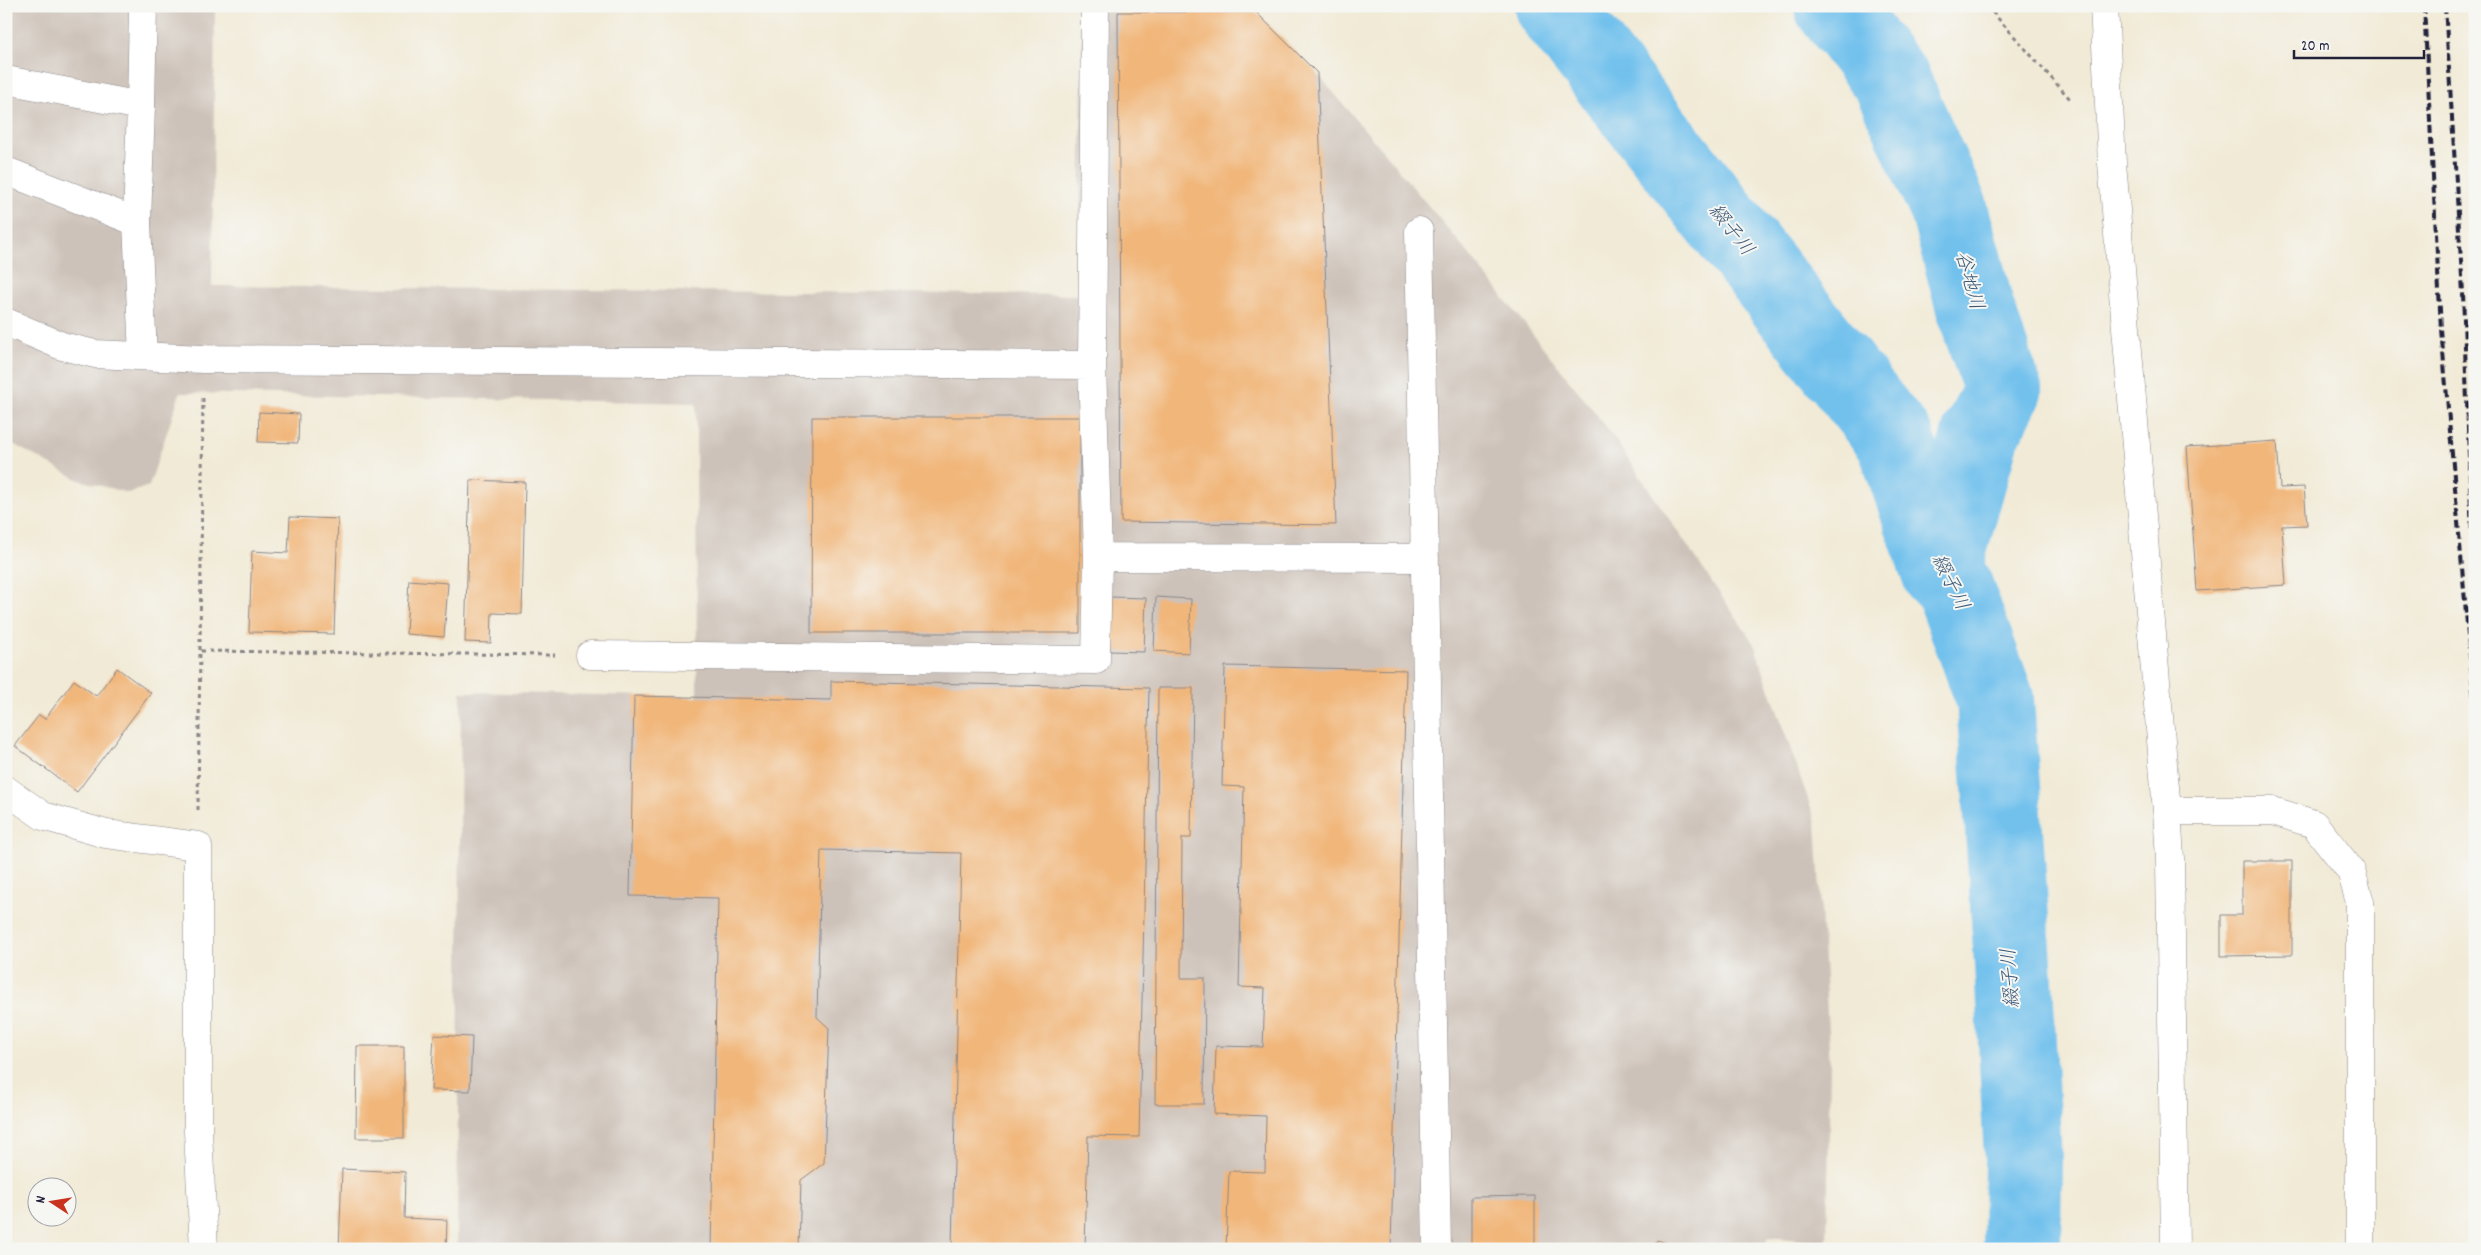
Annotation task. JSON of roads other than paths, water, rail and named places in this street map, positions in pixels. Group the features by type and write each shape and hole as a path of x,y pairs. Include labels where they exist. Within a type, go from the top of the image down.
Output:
{"street":[{"path":"142,356 137,222 143,6"},
{"path":"590,655 1096,660 1098,557 1092,365 1095,6"},
{"path":"2104,6 2112,163 2170,858 2175,1249"},
{"path":"6,80 141,106"},
{"path":"6,171 137,222"},
{"path":"1420,231 1437,1249"},
{"path":"6,322 62,346 95,354 203,359 1092,365"},
{"path":"1098,557 1425,558"},
{"path":"6,790 43,816 97,832 198,846 198,1132 204,1249"},
{"path":"2167,811 2274,811 2314,824 2351,871 2360,902 2360,1249"}],"waterway":[{"name":"谷地川","path":"1553,6 1895,440 1941,574 1954,587 1995,699 2013,963 2023,1160 2022,1249"},
{"name":"谷地川","path":"1833,6 1891,80 1949,209 1976,311 2003,390 1980,436 1941,574"},
{"path":"1858,36 1881,6"}],"railway":[{"path":"2424,6 2441,329 2475,715"},
{"path":"2445,6 2463,293 2475,618"}],"water label":[{"name":"綴子川","path":"1730,231"},
{"name":"綴子川","path":"1949,583"},
{"name":"綴子川","path":"2012,978"}]}
